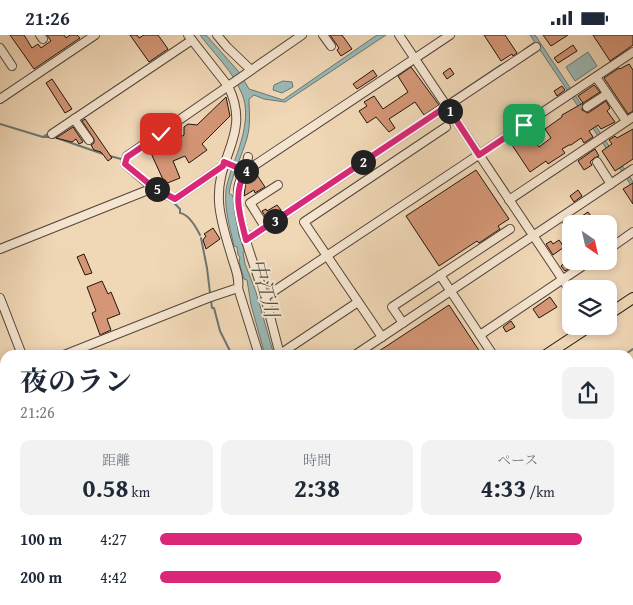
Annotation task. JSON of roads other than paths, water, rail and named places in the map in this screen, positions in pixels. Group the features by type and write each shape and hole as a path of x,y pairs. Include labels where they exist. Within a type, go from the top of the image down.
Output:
{"main road":[{"path":"617,309 633,298"},
{"path":"554,350 576,335"}],"street":[{"path":"0,99 95,35"},
{"path":"217,35 248,72"},
{"path":"225,164 175,199 153,187 125,164 127,157 302,35"},
{"path":"323,35 331,46"},
{"path":"399,35 563,280 577,270"},
{"path":"225,164 245,170 450,35"},
{"path":"52,134 190,38 231,84 238,122 236,134 225,164 219,200 229,247 240,281 238,288 257,350"},
{"path":"246,240 536,47"},
{"path":"0,48 12,66"},
{"path":"265,297 633,52"},
{"path":"509,200 630,119 607,94 596,77"},
{"path":"587,107 607,94"},
{"path":"74,119 89,141"},
{"path":"382,337 304,222 446,127"},
{"path":"248,157 240,181 238,205 246,240 265,297 279,350"},
{"path":"597,162 611,183"},
{"path":"362,350 631,171"},
{"path":"266,227 250,203 278,185"},
{"path":"0,249 153,187"},
{"path":"402,323 392,307 510,229"},
{"path":"618,243 633,232"},
{"path":"440,275 490,350"},
{"path":"480,335 562,281"},
{"path":"77,350 238,288"},
{"path":"0,298 20,350"},
{"path":"287,350 358,302"}],"water":[{"path":"200,35 206,35 239,72 249,89 283,100 377,35 386,35 285,102 264,99 254,95 249,99 250,118 248,133 229,193 233,196 239,236 245,251 243,252 245,264 256,292 273,350 264,350 251,305 247,280 244,279 237,247 234,246 227,211 226,187 238,153 246,113 242,94 234,78"},
{"path":"530,35 535,35 633,182 633,188"},
{"path":"588,52 597,66 575,81 566,67"},
{"path":"283,81 292,82 293,87 282,93 273,90 274,85"}],"waterway":[{"path":"524,50 534,43"},
{"path":"450,99 501,65"},
{"path":"0,124 43,137 49,133"},
{"path":"43,137 54,137 103,154"},
{"path":"110,156 121,159"},
{"path":"155,194 162,197"},
{"path":"173,202 180,209 180,213 192,221 200,235"},
{"path":"244,215 248,232 253,231"},
{"path":"201,238 210,293"},
{"path":"211,300 220,331 230,350"}],"water label":[{"name":"中江川","path":"265,288"}]}
